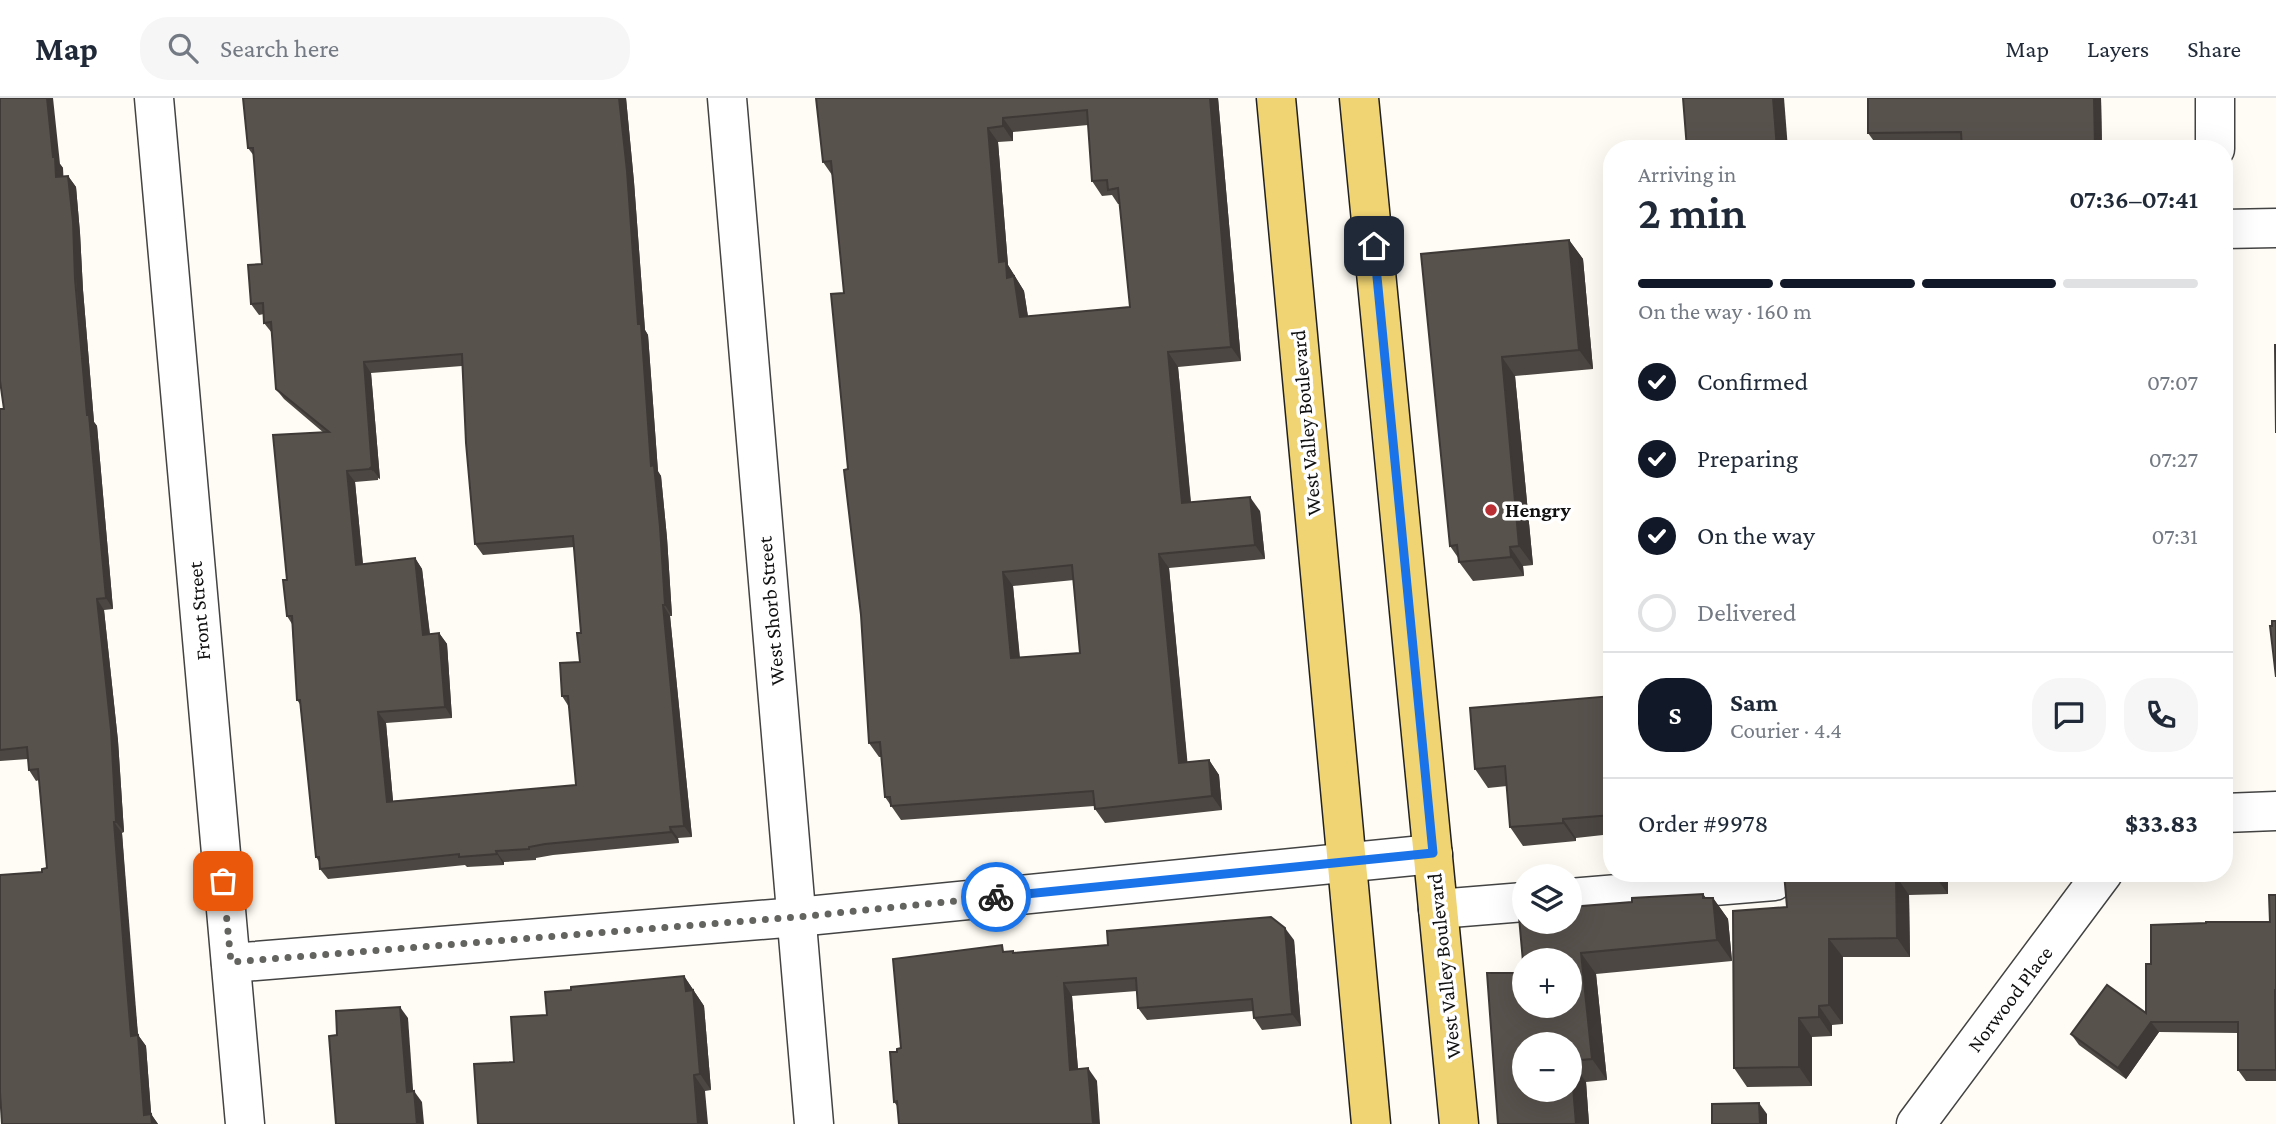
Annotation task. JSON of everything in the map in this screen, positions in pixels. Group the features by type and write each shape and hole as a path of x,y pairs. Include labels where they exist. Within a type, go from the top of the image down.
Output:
{"main road":[{"name":"West Valley Boulevard","path":"1276,98 1371,1124"},
{"name":"West Valley Boulevard","path":"1359,98 1459,1124"}],"street":[{"name":"Front Street","path":"154,98 245,1124"},
{"name":"West Shorb Street","path":"727,98 814,1124"},
{"path":"2215,98 2215,140"},
{"path":"2233,229 2276,228"},
{"path":"2233,813 2276,811"},
{"path":"231,962 797,917 1433,853"},
{"path":"1582,897 1762,882"},
{"name":"Norwood Place","path":"1916,1124 2096,882"},
{"path":"1438,909 1512,903"}],"building":[{"path":"0,98 47,98 56,177 68,176 87,415 106,598 97,599 111,730 114,822 131,1036 138,1035 144,1115 151,1114 152,1124 2,1124 0,875 42,872 42,869 47,868 38,769 29,770 27,747 0,750 0,409 4,409 0,381"},
{"path":"243,98 619,98 638,324 641,324 651,466 654,465 660,527 663,605 684,826 670,827 671,832 545,844 529,849 496,851 497,854 459,857 459,854 320,869 319,857 316,857 300,700 297,700 292,616 287,616 283,580 287,580 273,435 329,432 276,389 271,322 264,323 263,303 251,304 248,265 262,264 253,148 248,148","holes":["462,354 475,544 573,536 581,633 577,633 580,662 560,663 562,696 568,696 576,785 387,802 378,712 445,707 439,633 423,635 415,558 356,565 347,471 371,469 370,467 372,469 364,362"]},
{"path":"816,98 1210,98 1231,347 1168,352 1182,503 1250,497 1255,545 1159,554 1179,763 1209,760 1212,796 1095,809 1093,791 891,806 890,797 885,797 880,742 869,743 861,615 844,470 848,469 831,294 844,293 831,161 823,162","holes":["1087,110 1092,181 1107,180 1108,190 1118,188 1130,307 1020,317 1014,276 1007,278 1006,261 999,262 988,128 1003,126 1003,118","1072,565 1080,653 1011,658 1003,572"]},
{"path":"1683,98 1773,98 1776,140 1686,140"},
{"path":"1868,98 2094,98 2095,140 1961,140 1961,132 1868,133"},
{"path":"1569,240 1579,350 1502,357 1519,546 1510,547 1511,557 1459,562 1457,545 1450,546 1421,254"},
{"path":"2275,345 2276,345 2276,432"},
{"path":"2272,621 2276,621 2276,677 2270,626"},
{"path":"1603,697 1603,816 1563,819 1563,823 1510,827 1505,766 1475,769 1470,708"},
{"path":"1785,882 1896,882 1897,938 1829,939 1829,1005 1819,1006 1819,1017 1799,1018 1799,1067 1734,1068 1733,911 1787,907"},
{"path":"1703,894 1703,898 1713,898 1717,940 1582,953 1582,948 1522,948 1521,934 1582,934 1582,906 1632,902 1632,898"},
{"path":"2269,895 2276,895 2276,1070 2238,1070 2238,1022 2151,1022 2118,1068 2071,1034 2107,985 2146,1013 2146,964 2151,964 2151,925 2270,922"},
{"path":"1271,917 1285,928 1292,1014 1254,1018 1252,999 1138,1008 1136,978 1064,983 1070,1070 1088,1068 1093,1124 899,1124 897,1101 894,1102 890,1052 897,1052 897,1049 901,1048 893,959 1002,945 1003,952 1013,953 1108,945 1107,931"},
{"path":"1582,963 1592,1059 1582,1060 1582,1032 1512,1032 1512,1102 1574,1102 1576,1124 1498,1124 1487,973 1512,973 1512,1018 1582,1018"},
{"path":"684,976 686,991 693,990 700,1074 694,1075 698,1124 478,1124 474,1064 514,1062 511,1017 547,1015 545,992"},
{"path":"400,1007 407,1092 414,1091 417,1124 336,1124 329,1036 337,1035 336,1011"},
{"path":"1759,1103 1760,1124 1712,1124 1712,1104"}],"way so far":[{"path":"223,881 231,962 797,917 996,897"}],"place":[{"name":"Hengry","path":"1491,510"}],"route":[{"path":"996,897 1433,853 1374,246"}]}
